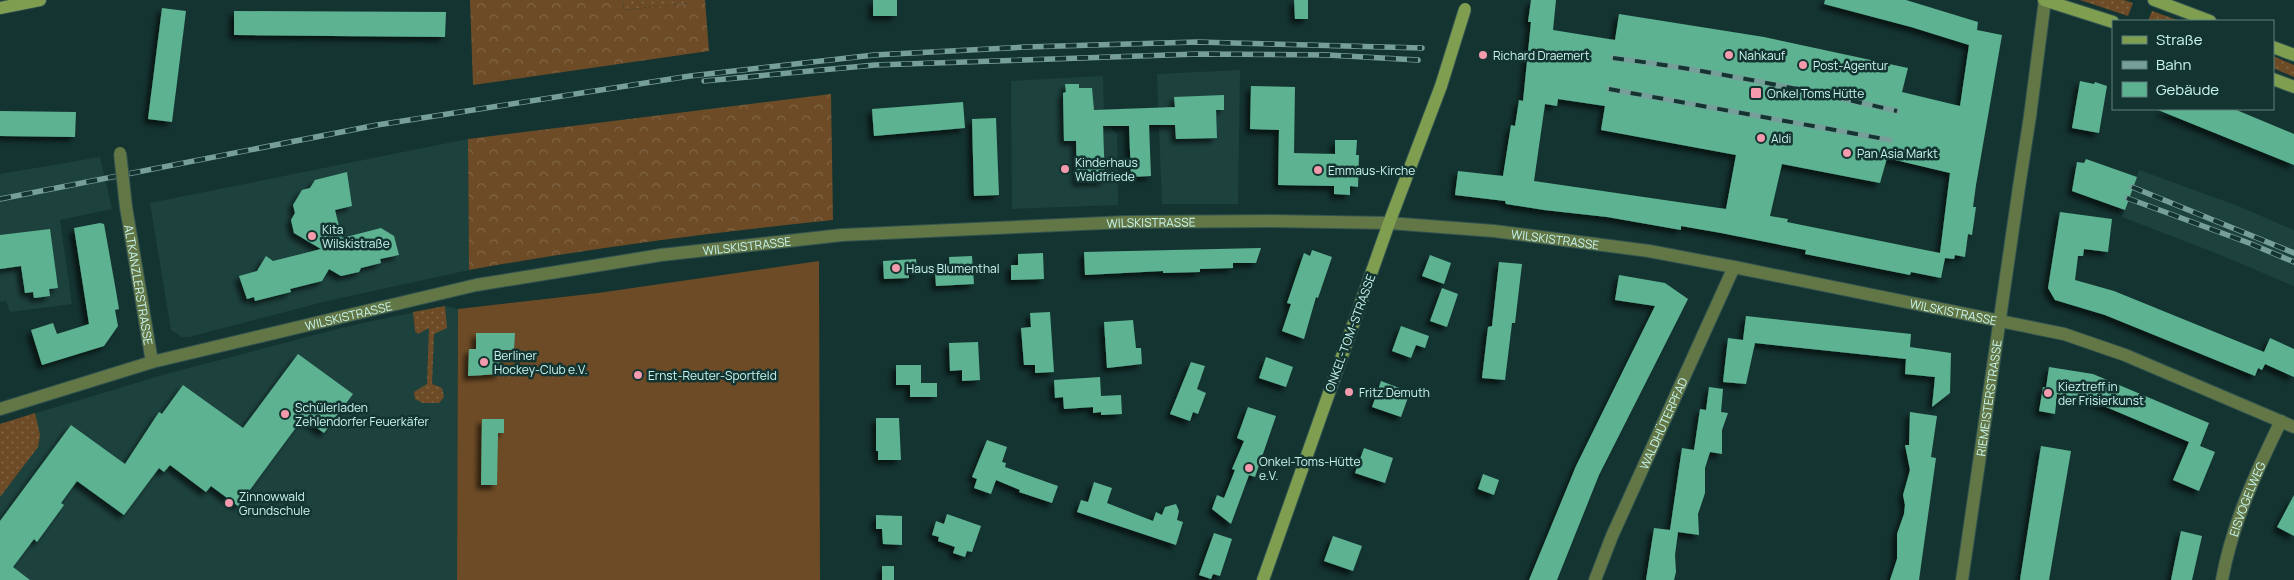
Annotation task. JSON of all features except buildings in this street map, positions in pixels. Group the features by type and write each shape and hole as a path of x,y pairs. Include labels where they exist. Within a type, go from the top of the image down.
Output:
{"main road":[{"path":"0,8 40,0"},
{"path":"2045,0 2112,22"},
{"path":"2154,0 2207,20"},
{"name":"ONKEL-TOM-STRASSE","path":"1263,580 1389,223 1441,86 1467,4"},
{"path":"2274,46 2294,55"},
{"path":"2274,79 2294,87"}],"street":[{"name":"RIEMEISTERSTRASSE","path":"1962,580 2030,116 2045,0"},
{"name":"ALTKANZLERSTRASSE","path":"120,154 126,207 152,362"},
{"name":"WILSKISTRASSE","path":"0,410 152,362 476,285 661,255 842,235 1126,222 1389,223 1494,230 1568,239 1734,267 2064,334 2125,355 2294,427"},
{"name":"WALDHÜTERPFAD","path":"1595,580 1612,536 1734,267"},
{"name":"EISVOGELWEG","path":"2222,580 2236,527 2254,475 2281,421"}],"shaded area":[{"path":"1240,70 1238,204 1162,204 1157,74"},
{"name":"Kinderhaus Waldfriede","path":"1103,76 1104,121 1117,134 1118,205 1012,209 1011,81"},
{"name":"Kita Wilskistraße","path":"468,139 469,270 327,301 189,337 182,337 171,330 150,203"},
{"path":"100,157 112,209 60,220 72,304 10,312 6,301 0,302 0,174"},
{"path":"2139,170 2238,206 2294,230 2294,286 2122,217"},
{"name":"Zinnowwald Grundschule","path":"445,306 458,309 457,580 0,580 0,424 166,374 349,326"}],"green space":[{"path":"470,0 623,0 624,10 689,3 689,0 705,0 709,51 473,85"},
{"path":"623,0 689,0 690,3 624,10"},
{"path":"2080,0 2124,0 2133,3 2128,16"},
{"path":"2152,11 2177,20 2148,20"},
{"path":"2274,56 2294,65 2294,77 2274,68"},
{"path":"831,94 833,220 651,242 469,270 468,139"},
{"name":"Ernst-Reuter-Sportfeld","path":"819,261 820,580 457,580 458,309 598,293"},
{"path":"445,306 447,328 434,334 432,384 442,388 444,397 439,403 423,403 415,399 414,392 427,384 429,328 418,334 415,331 413,312"},
{"path":"35,413 40,435 38,447 0,497 0,424"}],"railway":[{"path":"0,199 377,125 690,76 874,55 1026,47 1197,42 1422,48"},
{"path":"704,81 875,65 1198,54 1328,55 1418,60"},
{"path":"1613,58 1685,68 1755,81 1897,111"},
{"path":"1609,89 1890,140"},
{"path":"2132,187 2294,253"},
{"path":"2127,198 2249,243 2294,262"}],"place":[{"name":"Richard Draemert","path":"1483,55"},
{"name":"Nahkauf","path":"1729,55"},
{"name":"Post-Agentur","path":"1803,65"},
{"name":"Onkel Toms Hütte","path":"1756,93"},
{"name":"Aldi","path":"1761,138"},
{"name":"Pan Asia Markt","path":"1847,153"},
{"name":"Kinderhaus Waldfriede","path":"1065,169"},
{"name":"Emmaus-Kirche","path":"1318,170"},
{"name":"Kita Wilskistraße","path":"312,236"},
{"name":"Haus Blumenthal","path":"896,268"},
{"name":"Berliner Hockey-Club e.V.","path":"484,362"},
{"name":"Ernst-Reuter-Sportfeld","path":"638,375"},
{"name":"Fritz Demuth","path":"1349,392"},
{"name":"Kieztreff in der Frisierkunst","path":"2048,393"},
{"name":"Schülerladen Zehlendorfer Feuerkäfer","path":"285,414"},
{"name":"Onkel-Toms-Hütte e.V.","path":"1249,468"},
{"name":"Zinnowwald Grundschule","path":"229,503"}]}
